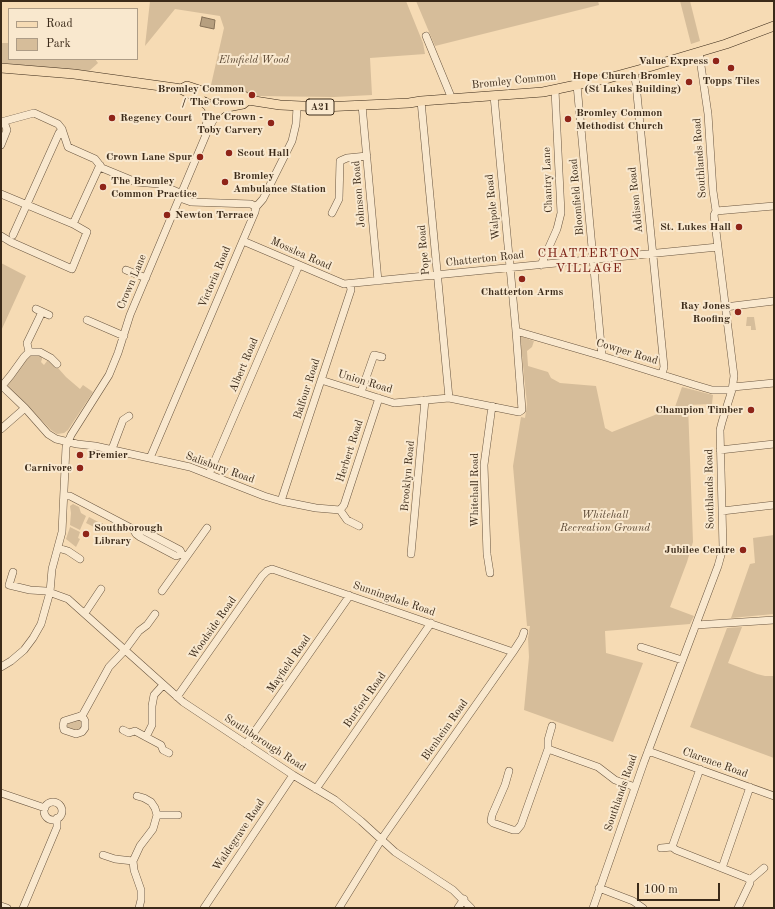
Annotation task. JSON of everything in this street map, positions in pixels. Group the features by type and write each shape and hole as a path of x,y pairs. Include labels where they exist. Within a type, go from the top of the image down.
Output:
{"main road":[{"name":"Bromley Common","path":"216,98 232,95 244,96 248,100 297,107 323,107 409,103 543,92 634,71 726,44 774,26"},
{"path":"1,68 81,75 180,89 194,95 214,108"},
{"path":"180,89 187,86 201,90 216,98"},
{"path":"214,108 210,100 216,98"},
{"name":"Bromley Common","path":"214,108 243,104 248,100"}],"street":[{"path":"426,36 452,99"},
{"name":"Southlands Road","path":"592,908 723,548 720,434 722,422 733,389 734,376 714,216 716,211 713,191 708,114 699,52"},
{"name":"Addison Road","path":"634,71 664,367 662,374"},
{"name":"Bloomfield Road","path":"577,85 603,353 602,356"},
{"name":"Chantry Lane","path":"540,265 557,229 561,213 555,90"},
{"name":"Walpole Road","path":"494,96 516,331 522,404 521,411"},
{"name":"Pope Road","path":"421,101 449,398"},
{"name":"Johnson Road","path":"362,105 378,281"},
{"name":"Victoria Road","path":"150,458 243,241 256,207 263,199 292,141 296,124 297,107"},
{"path":"181,196 208,130 214,108"},
{"path":"1,145 7,130 2,122 34,113 58,124 62,129 68,147 95,159 102,168 136,182 159,184 192,202 251,204 256,207"},
{"path":"13,235 62,129"},
{"path":"332,213 339,199 340,161 347,158 367,156"},
{"path":"73,224 100,165"},
{"path":"1,194 73,224 87,232 72,269 11,242 1,236"},
{"name":"Crown Lane","path":"68,442 105,382 112,367 129,318 181,196"},
{"path":"716,211 774,206"},
{"name":"Mosslea Road","path":"243,241 339,283 350,284"},
{"name":"Chatterton Road","path":"350,284 718,247"},
{"name":"Albert Road","path":"209,474 298,265"},
{"path":"126,270 146,278"},
{"name":"Balfour Road","path":"281,501 351,290 350,284"},
{"path":"725,307 774,301"},
{"path":"30,352 27,343 42,312"},
{"path":"87,320 124,336"},
{"name":"Cowper Road","path":"516,331 712,390 733,389 774,383"},
{"path":"1,386 12,375 24,357 30,352 40,352 51,358 57,364"},
{"path":"362,392 374,355 382,358"},
{"name":"Union Road","path":"321,380 398,403 449,398 521,411"},
{"name":"Salisbury Road","path":"1,386 25,408 48,434 56,439 112,449 190,467 264,496 281,501 316,508 340,510"},
{"name":"Herbert Road","path":"340,510 344,505 379,398"},
{"name":"Brooklyn Road","path":"411,554 425,400"},
{"name":"Whitehall Road","path":"490,573 487,554 484,465 492,406"},
{"path":"1,429 25,408"},
{"path":"112,449 123,420 129,416"},
{"path":"1,667 20,654 33,638 41,624 50,592 52,569 62,532 65,458 68,442"},
{"path":"720,450 774,444"},
{"path":"64,496 70,496 133,529 140,537 176,556 184,555"},
{"path":"722,511 774,505"},
{"path":"340,510 346,520 359,526"},
{"path":"162,591 184,555 207,528"},
{"path":"58,548 68,551 80,559"},
{"name":"Sunningdale Road","path":"267,571 274,569 513,652"},
{"name":"Woodside Road","path":"177,697 267,571"},
{"name":"Southborough Road","path":"13,572 9,585 50,592 68,599 177,697 246,744 343,806 395,852 453,890 472,908"},
{"path":"85,613 101,589"},
{"name":"Mayfield Road","path":"246,744 344,605 349,595"},
{"path":"82,716 109,667 155,614"},
{"path":"696,625 774,620"},
{"name":"Burford Road","path":"316,789 431,623"},
{"name":"Blenheim Road","path":"339,908 381,840 513,652 524,632"},
{"path":"641,647 682,660"},
{"path":"146,737 152,725 154,695 163,685"},
{"path":"509,771 491,821 493,824 517,830 520,828 524,818 548,750 548,740 552,726"},
{"path":"123,730 129,733 135,731 161,745 163,750 169,753"},
{"path":"548,750 598,767 616,780 635,787"},
{"name":"Clarence Road","path":"648,751 774,796"},
{"path":"672,847 700,769"},
{"name":"Waldegrave Road","path":"204,908 293,774"},
{"path":"722,868 750,787"},
{"path":"1,793 45,808"},
{"path":"138,799 150,802 155,808 157,815 153,829 140,846 133,861 134,870 141,890 139,908"},
{"path":"24,908 57,826 57,818 62,812 58,803 52,802 46,805 45,814 47,817 52,819 57,818"},
{"path":"157,815 175,815 170,823"},
{"path":"661,848 672,847 682,853 750,880"},
{"path":"103,855 115,859 133,861"},
{"path":"738,908 749,886 750,880 764,868"},
{"path":"599,888 633,901 643,908"},
{"path":"458,908 464,899"},
{"path":"1,906 7,908"}],"green space":[{"name":"Elmfield Wood","path":"150,1 406,1 423,43 425,54 370,58 372,95 334,97 256,96 211,85 224,28 220,16 175,9 145,46"},
{"path":"416,1 598,1 599,5 435,46"},
{"path":"680,1 690,1 700,41 691,44"},
{"path":"1,43 8,43 8,60 96,60 98,63 89,71 1,63"},
{"path":"1,263 26,276 1,331"},
{"path":"747,317 754,317 756,330 751,330 751,326 746,326"},
{"name":"Whitehall Recreation Ground","path":"520,336 534,341 532,347 527,351 528,366 548,372 551,378 560,383 596,386 605,428 612,432 675,407 682,387 713,395 712,404 688,405 693,542 670,607 694,616 690,624 605,631 606,653 643,663 613,742 524,710 529,657 528,638 530,626 527,626 513,466 521,417 525,418 527,404"},
{"path":"30,355 42,355 41,362 44,365 47,361 51,360 66,377 80,389 83,385 93,392 68,430 64,433 57,434 51,430 7,385"},
{"path":"73,504 79,507 81,513 86,516 80,530 70,525 70,506"},
{"path":"89,517 103,523 99,533 93,530 94,527 86,523"},
{"path":"70,527 80,532 78,538 80,539 76,547 66,539"},
{"path":"774,535 774,614 731,618 750,564 755,563 753,538"},
{"path":"742,627 728,663 757,674 774,676 774,758 690,727 727,628"},
{"path":"78,720 81,722 81,728 79,731 69,730 66,727 67,724"}],"shaded area":[{"path":"202,17 215,20 214,29 200,26"}],"place":[{"name":"Value Express","path":"716,61"},
{"name":"Topps Tiles","path":"731,68"},
{"name":"Hope Church Bromley (St Lukes Building)","path":"689,82"},
{"name":"Bromley Common / The Crown","path":"252,95"},
{"name":"Regency Court","path":"112,118"},
{"name":"Bromley Common Methodist Church","path":"568,119"},
{"name":"The Crown - Toby Carvery","path":"271,123"},
{"name":"Scout Hall","path":"229,153"},
{"name":"Crown Lane Spur","path":"200,157"},
{"name":"Bromley Ambulance Station","path":"225,182"},
{"name":"The Bromley Common Practice","path":"103,187"},
{"name":"Newton Terrace","path":"167,215"},
{"name":"St. Lukes Hall","path":"739,227"},
{"name":"Chatterton Arms","path":"522,279"},
{"name":"Ray Jones Roofing","path":"738,312"},
{"name":"Champion Timber","path":"751,410"},
{"name":"Premier","path":"80,455"},
{"name":"Carnivore","path":"80,468"},
{"name":"Southborough Library","path":"86,534"},
{"name":"Jubilee Centre","path":"743,550"}],"district":[{"name":"CHATTERTON VILLAGE","path":"589,262"}]}
